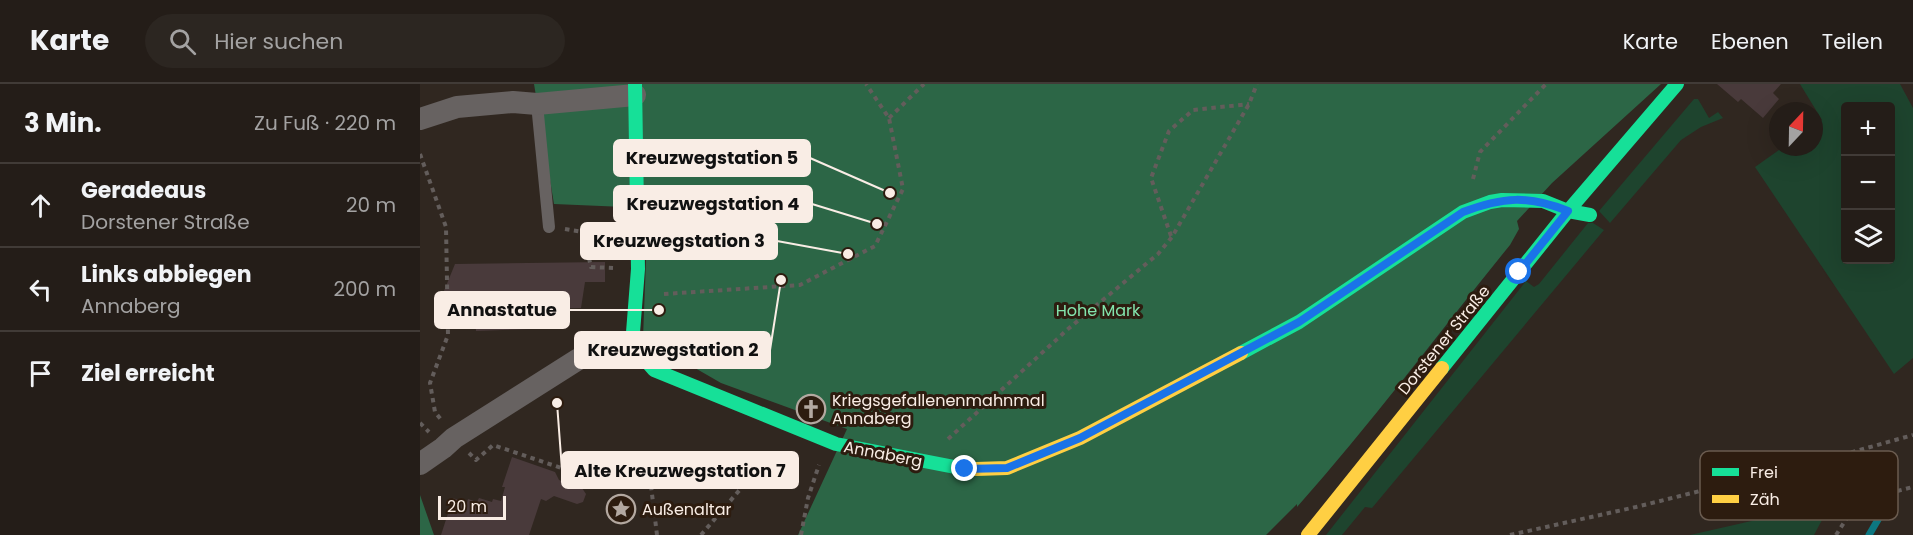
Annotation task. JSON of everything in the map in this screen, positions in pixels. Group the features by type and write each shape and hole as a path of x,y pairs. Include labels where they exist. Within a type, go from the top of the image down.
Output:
{"street":[{"name":"Dorstener Straße","path":"1308,535 1568,211 1677,84"},
{"path":"420,119 457,107 513,102 537,104 635,90 638,269 632,345 604,346 578,360 454,438 420,464"},
{"name":"Annaberg","path":"632,345 654,370 831,446 965,469 1007,468 1052,451 1299,322 1463,212 1502,200 1544,201 1568,211 1590,215"}],"lane":[{"path":"537,104 549,227"}],"path":[{"path":"636,293 682,294 800,285 875,246 903,189 889,118 866,84"},
{"path":"889,118 924,84"},
{"path":"923,462 1068,329 1158,254 1172,237 1249,104 1257,84"},
{"path":"1463,212 1480,152 1546,84"},
{"path":"1172,237 1151,178 1169,131 1193,110 1249,104"},
{"path":"420,154 446,227 448,335 430,382 435,412 454,438 476,460 493,445 609,484 651,486 756,472 831,446"},
{"path":"549,227 583,232 591,267 638,269"},
{"path":"1856,451 1913,435"},
{"path":"801,535 808,498 831,446"},
{"path":"700,535 756,472"},
{"path":"651,486 657,535"},
{"path":"1898,491 1913,487"},
{"path":"1510,535 1700,491"},
{"path":"1836,535 1846,520"}],"green space":[{"name":"Hohe Mark","path":"534,84 1661,84 1552,183 1517,221 1519,229 1510,245 1379,410 1297,507 1297,504 1266,535 798,535 847,429 721,383 643,338 648,208 554,204"},
{"path":"1800,84 1900,84 1913,108 1913,358 1894,374 1755,167 1770,156 1823,156 1823,102 1811,102"},
{"path":"1694,99 1698,99 1709,118 1718,112 1723,118 1701,127 1681,140 1610,223 1599,211"},
{"path":"1588,223 1593,223 1604,230 1372,508 1365,507 1342,535 1326,535 1526,281 1534,287 1539,284"},
{"path":"420,495 434,535 420,535"},
{"path":"1756,520 1822,520 1814,535 1690,535"}],"building":[{"path":"1717,84 1781,84 1773,93 1779,99 1776,102 1769,102 1769,111 1763,118 1741,99 1738,102"},
{"path":"605,262 605,282 585,282 581,308 527,309 529,329 476,331 475,316 454,315 454,307 437,308 455,264"},
{"path":"512,457 555,472 559,480 582,488 586,494 583,502 577,504 554,496 546,501 541,499 529,535 441,535 453,498 467,503 468,499 477,502 479,498 492,502 493,499 501,501 505,487 502,487"}],"waterway":[{"path":"1869,535 1878,520"}],"traffic: fast":[{"path":"635,84 638,269 632,345 654,370 836,444 965,469 976,469"},
{"path":"1442,368 1568,211 1677,84"},
{"path":"1241,353 1299,322 1463,212 1502,200 1543,201 1568,211 1590,215"}],"traffic: slow":[{"path":"976,469 1007,468 1080,438 1241,353"},
{"path":"1308,535 1442,368"}],"place":[{"name":"Kreuzwegstation 5","path":"890,193"},
{"name":"Kreuzwegstation 4","path":"877,224"},
{"name":"Kreuzwegstation 3","path":"848,254"},
{"name":"Kreuzwegstation 2","path":"781,280"},
{"name":"Annastatue","path":"659,310"},
{"name":"Alte Kreuzwegstation 7","path":"557,403"},
{"name":"Kriegsgefallenenmahnmal Annaberg","path":"811,409"},
{"name":"Außenaltar","path":"621,509"}],"route":[{"path":"965,469 1007,468 1080,438 1299,322 1463,212 1502,200 1544,201 1568,211 1519,272"}]}
